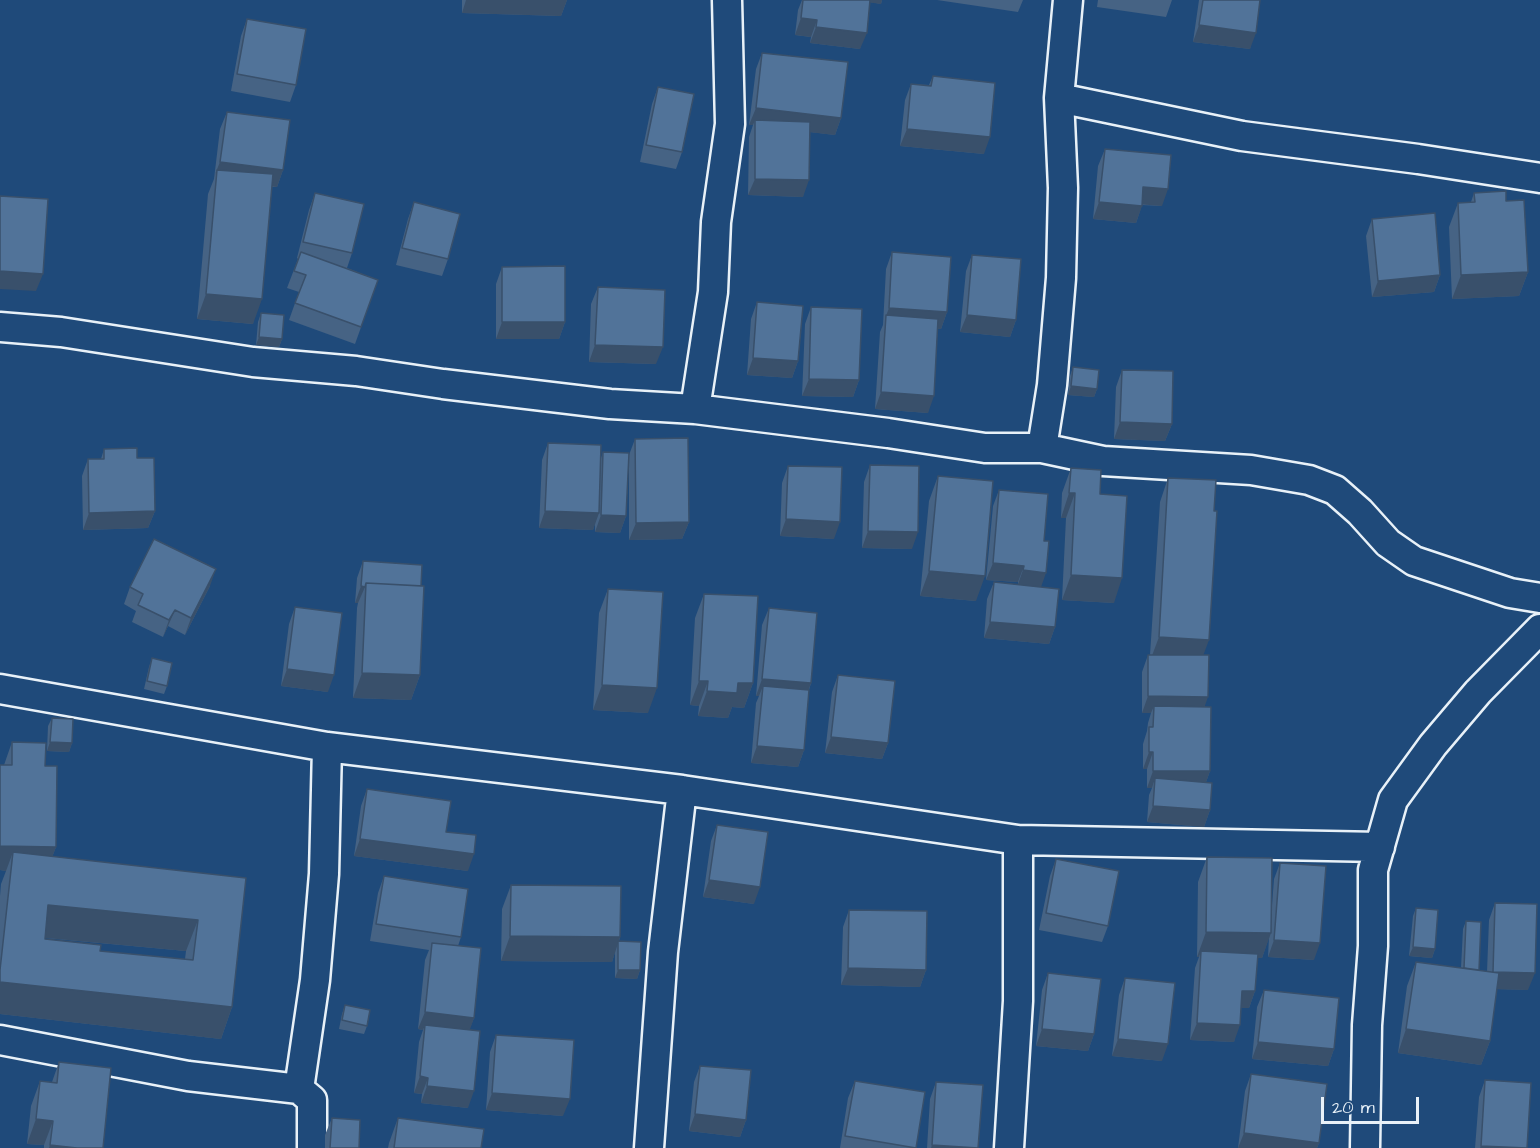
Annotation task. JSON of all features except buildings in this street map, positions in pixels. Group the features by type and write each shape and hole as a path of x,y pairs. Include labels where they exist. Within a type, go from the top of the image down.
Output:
{"street":[{"path":"695,409 713,291 716,222 730,124 727,0"},
{"path":"1042,448 1052,385 1061,279 1063,188 1059,98 1068,0"},
{"path":"1059,98 1242,136 1540,178"},
{"path":"0,327 61,332 253,362 356,371 610,404 695,409 888,433 985,448 1042,448 1103,461 1251,470 1309,480 1335,490 1360,512 1388,543 1414,561 1509,593 1540,598"},
{"path":"1365,1148 1367,1025 1373,946 1373,870 1393,800 1433,745 1478,692 1540,629"},
{"path":"0,689 327,747 682,790 1018,840 1380,847"},
{"path":"299,1089 315,980 324,874 327,747"},
{"path":"649,1148 663,952 682,790"},
{"path":"1009,1148 1018,1000 1018,840"},
{"path":"0,1040 188,1076 299,1089 312,1100 312,1148"}]}
